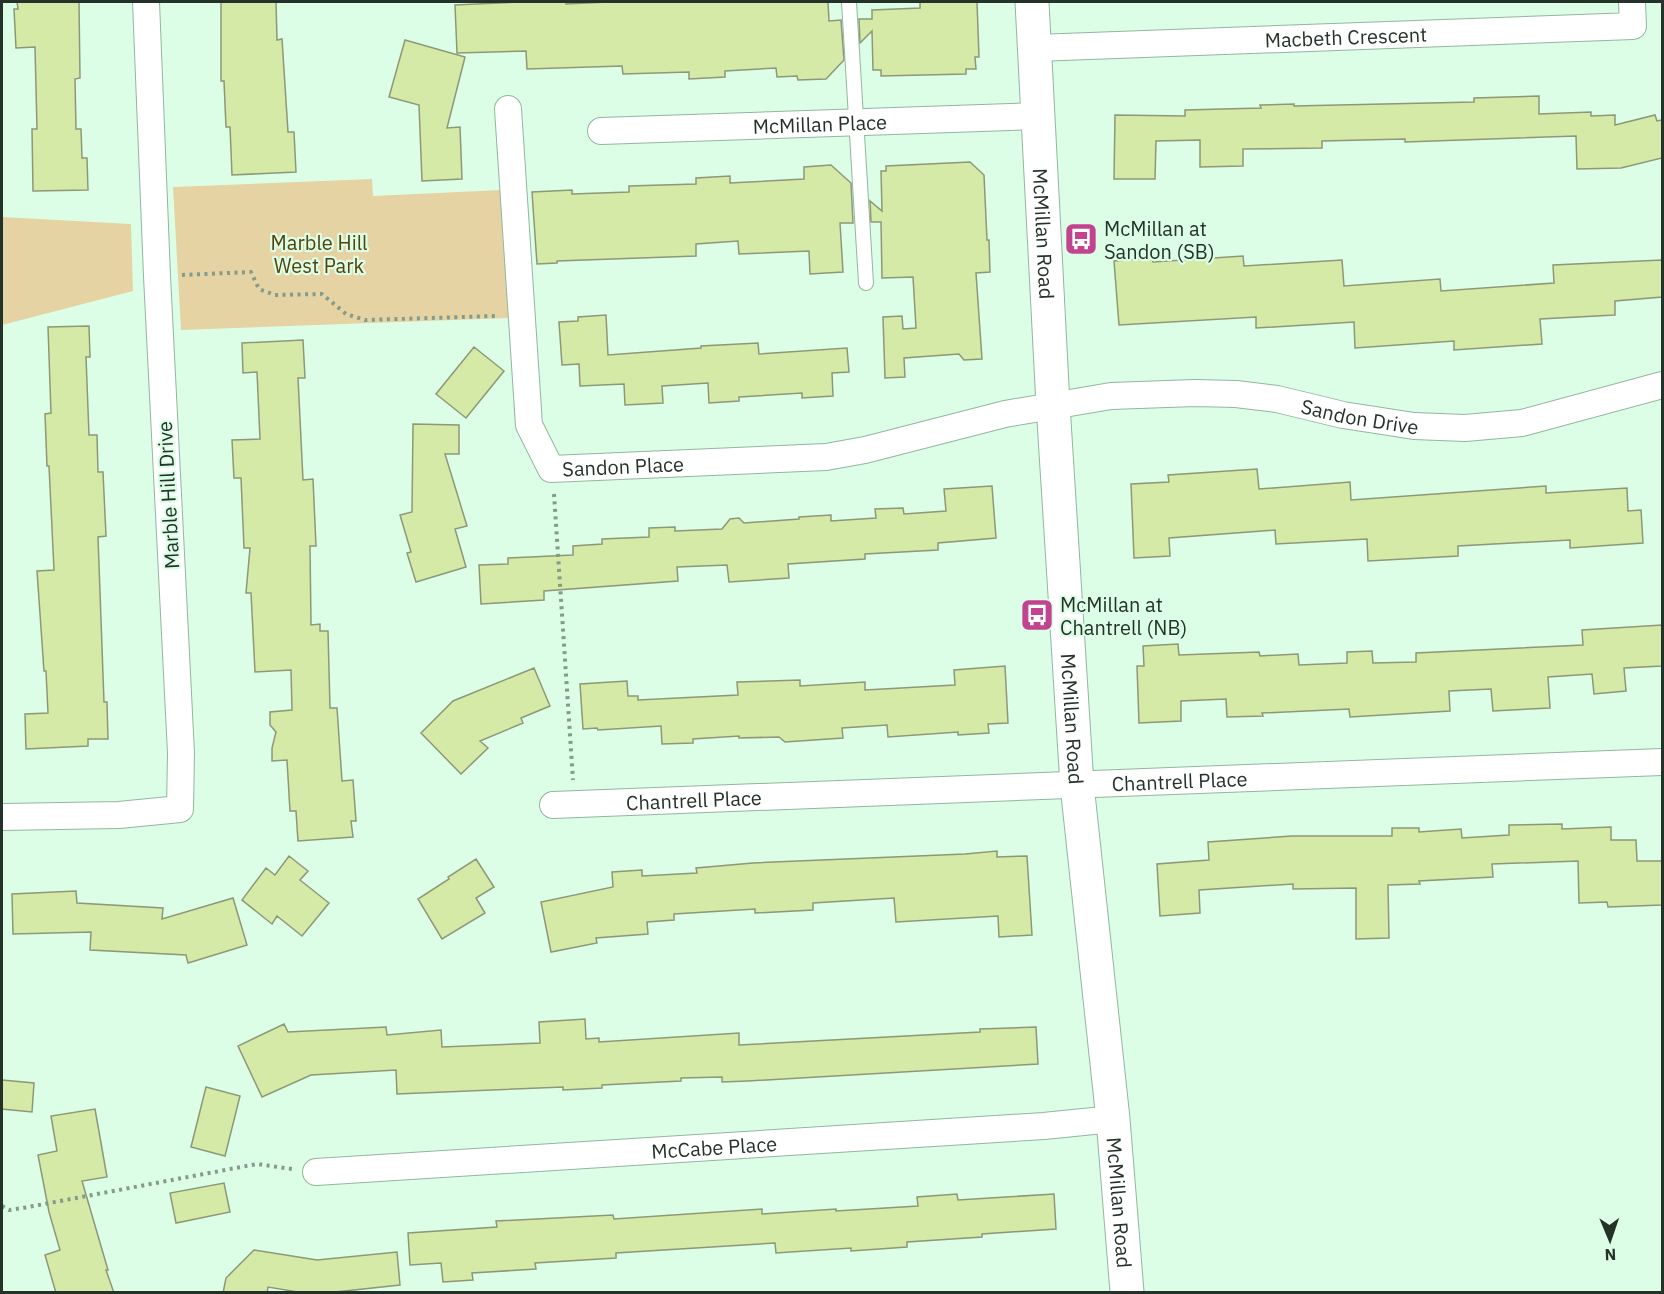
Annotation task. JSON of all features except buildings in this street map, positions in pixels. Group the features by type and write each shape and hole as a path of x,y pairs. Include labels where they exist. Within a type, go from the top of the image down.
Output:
{"main road":[{"name":"McMillan Road","path":"1032,2 1053,405 1077,786 1113,1119 1127,1293"}],"street":[{"name":"Marble Hill Drive","path":"2,817 119,815 180,809 181,753 146,2"},
{"name":"Macbeth Crescent","path":"1036,48 1633,26 1632,2"},
{"name":"Sandon Place","path":"508,109 520,309 530,425 551,469 826,457 865,450 1005,414 1053,405"},
{"name":"McMillan Place","path":"601,131 1039,116"},
{"name":"Sandon Drive","path":"1053,405 1111,396 1236,394 1277,399 1343,415 1414,426 1465,428 1522,423 1662,386"},
{"name":"Chantrell Place","path":"563,805 1662,762"},
{"name":"McCabe Place","path":"316,1172 1044,1126 1113,1119"}],"lane":[{"path":"849,2 866,283"}],"path":[{"path":"157,276 250,272 259,289 275,295 322,294 346,315 365,320 506,316 505,309 520,309"},
{"path":"551,469 556,513 563,805"},
{"path":"2,1206 9,1210 23,1208 258,1164 316,1172"}],"green space":[{"name":"Marble Hill West Park","path":"372,179 373,196 501,190 509,318 181,330 173,187"},
{"path":"2,217 131,224 133,291 2,325"}],"place":[{"name":"McMillan at Sandon (SB)","path":"1081,239"},
{"name":"McMillan at Chantrell (NB)","path":"1037,615"}]}
